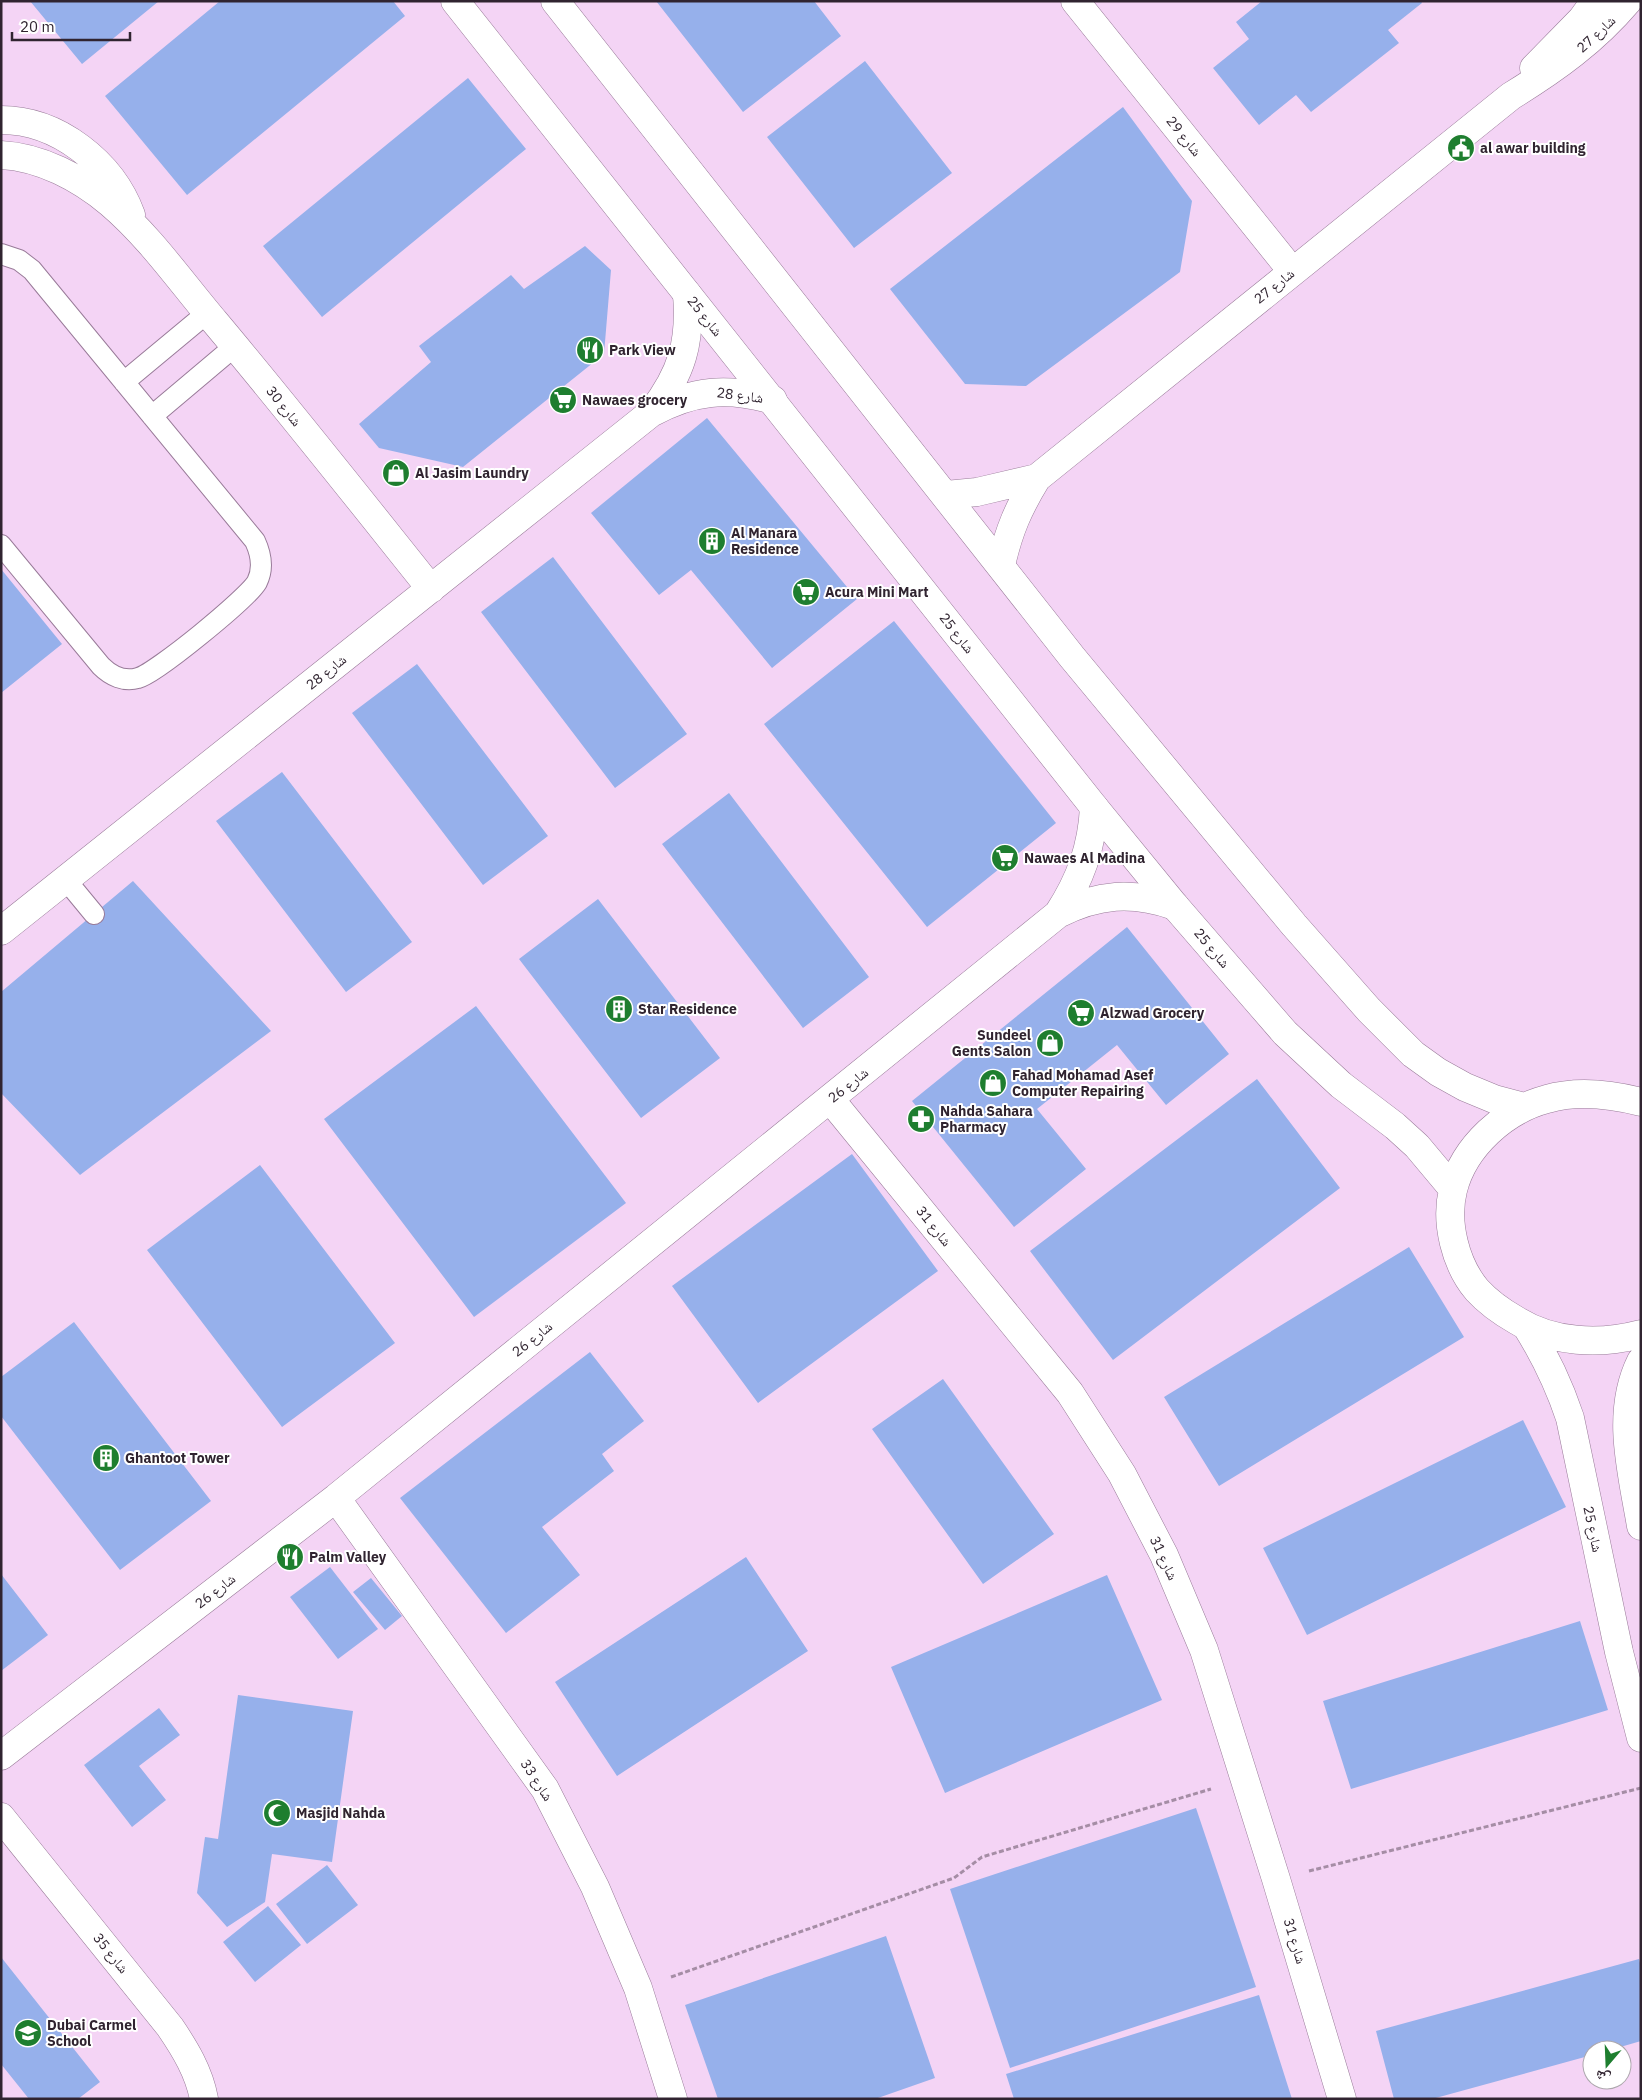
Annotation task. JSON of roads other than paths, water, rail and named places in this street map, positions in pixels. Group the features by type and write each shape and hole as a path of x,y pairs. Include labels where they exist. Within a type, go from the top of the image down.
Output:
{"street":[{"name":"شارع 25","path":"455,1 1094,807 1176,906 1285,1033 1341,1085 1395,1126 1417,1146 1453,1189"},
{"path":"555,1 1072,657 1288,918 1390,1033 1413,1054 1438,1072 1465,1087 1494,1099 1524,1107"},
{"name":"شارع 29","path":"1075,1 1292,271"},
{"name":"شارع 27","path":"1511,96 1558,42 1582,19 1596,1"},
{"name":"شارع 27","path":"1001,565 1008,532 1020,504 1037,478 1511,96 1578,52 1605,28 1628,1"},
{"name":"شارع 30","path":"1,120 34,124 78,146 97,162 113,181 126,202 135,226"},
{"name":"شارع 30","path":"1,156 17,156 50,166 79,182 108,202 135,226 235,346 430,588"},
{"name":"شارع 28","path":"651,413 675,378 683,358 688,336 687,294"},
{"name":"شارع 28","path":"1,931 651,413 669,403 689,396 710,392 752,394 773,400"},
{"name":"شارع 27","path":"946,495 977,492 1037,478"},
{"name":"شارع 26","path":"1058,914 1081,875 1093,830 1094,807"},
{"name":"شارع 26","path":"1,1756 336,1498 1058,914 1076,905 1115,896 1156,899 1176,906"},
{"path":"1641,1102 1622,1097 1597,1094 1572,1094 1547,1099 1524,1107 1500,1122 1480,1141 1464,1164 1453,1189 1450,1211 1456,1252 1476,1289 1491,1303 1527,1327 1571,1339 1595,1341 1641,1334"},
{"name":"شارع 31","path":"830,1099 1070,1393 1122,1474 1164,1555 1204,1650 1276,1879 1342,2099"},
{"name":"شارع 25","path":"1527,1327 1545,1355 1559,1385 1570,1418 1619,1652 1641,1738"},
{"path":"1641,1361 1631,1389 1627,1436 1641,1526"},
{"name":"شارع 33","path":"336,1498 545,1789 595,1887 638,1988 673,2099"},
{"name":"شارع 35","path":"1,1817 170,2027 184,2047 195,2070 204,2099"}],"lane":[{"path":"1,254 19,260 32,270 255,541 261,554 260,574 250,592 148,675 127,680 117,678 101,666 1,545"},
{"path":"124,382 207,313"},
{"path":"152,416 235,346"},
{"path":"66,880 94,914"}],"place":[{"name":"al awar building","path":"1461,148"},
{"name":"Park View","path":"590,350"},
{"name":"Nawaes grocery","path":"563,400"},
{"name":"Al Jasim Laundry","path":"396,473"},
{"name":"Al Manara Residence","path":"712,541"},
{"name":"Acura Mini Mart","path":"806,592"},
{"name":"Nawaes Al Madina","path":"1005,858"},
{"name":"Star Residence","path":"619,1009"},
{"name":"Alzwad Grocery","path":"1081,1013"},
{"name":"Sundeel Gents Salon","path":"1050,1043"},
{"name":"Fahad Mohamad Asef Computer Repairing","path":"993,1083"},
{"name":"Nahda Sahara Pharmacy","path":"921,1119"},
{"name":"Ghantoot Tower","path":"106,1458"},
{"name":"Palm Valley","path":"290,1557"},
{"name":"Masjid Nahda","path":"277,1813"},
{"name":"Dubai Carmel School","path":"28,2033"}]}
